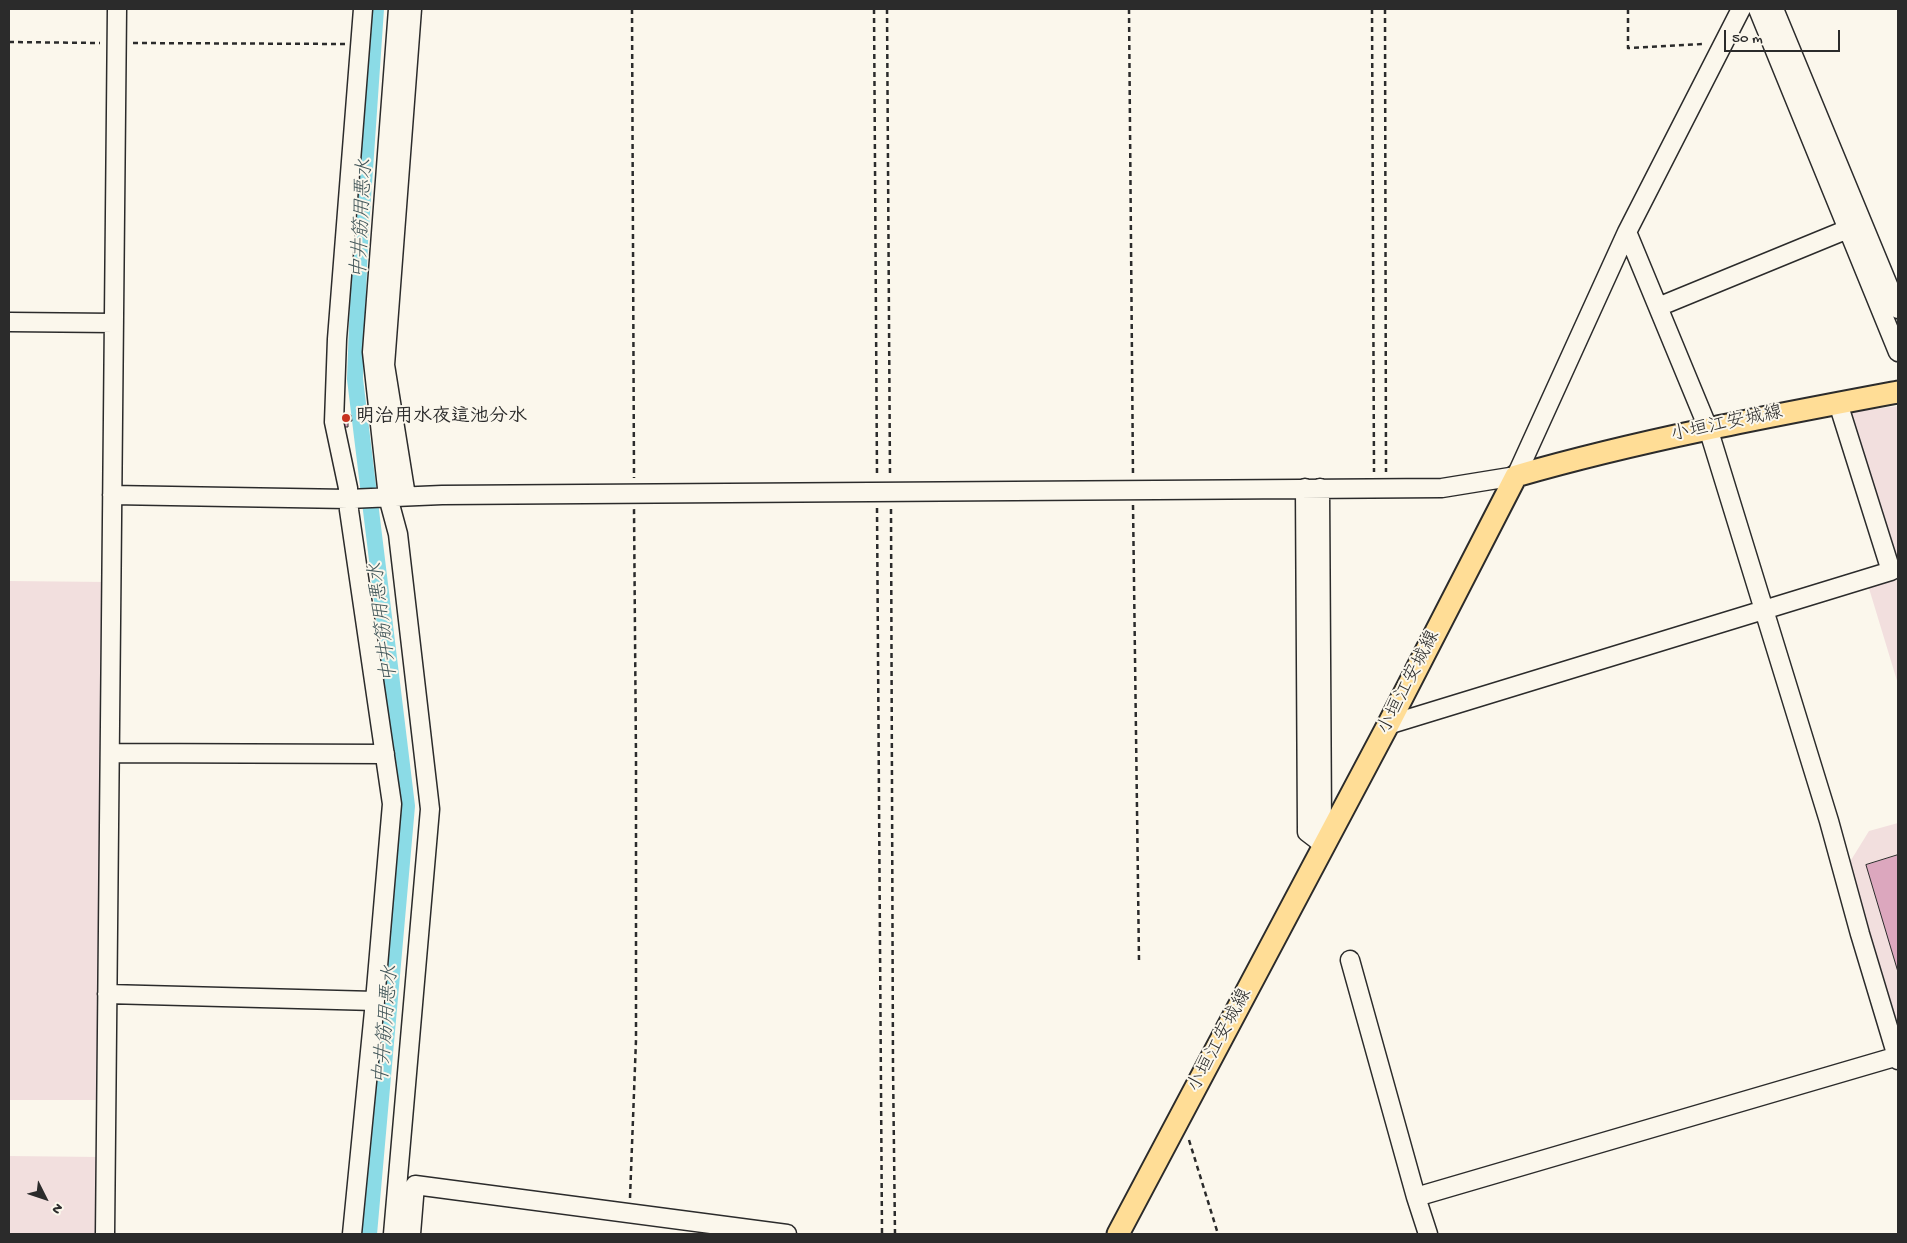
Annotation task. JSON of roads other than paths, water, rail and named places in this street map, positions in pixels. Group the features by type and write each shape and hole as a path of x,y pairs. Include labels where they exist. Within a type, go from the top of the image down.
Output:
{"main road":[{"name":"小垣江安城線","path":"1118,1234 1388,726 1516,476 1578,458 1708,428 1898,392"}],"street":[{"path":"105,1234 117,9"},
{"path":"352,1234 392,804 384,754 354,499 348,488 334,422 337,339 363,9"},
{"path":"393,1234 430,809 398,534 385,497 372,352 398,9"},
{"path":"406,496 386,366 412,9"},
{"path":"112,495 354,499 406,496 634,493 1442,488 1516,476 1627,232 1741,9"},
{"path":"1758,9 1898,352"},
{"path":"1774,9 1898,310"},
{"path":"1658,307 1848,228"},
{"path":"1416,1197 1898,1058 1860,934 1829,820 1708,428 1627,232"},
{"path":"9,322 114,323"},
{"path":"1388,726 1891,571 1838,403"},
{"path":"1312,488 1324,845"},
{"path":"110,747 260,743 265,754 384,754"},
{"path":"1350,960 1428,1234"},
{"path":"107,994 375,1001"},
{"path":"410,1234 415,1185 787,1234"}],"waterway":[{"name":"中井筋用悪水","path":"369,1234 407,806 355,379 360,242 376,9"}],"place":[{"name":"明治用水夜這池分水","path":"346,418"}]}
